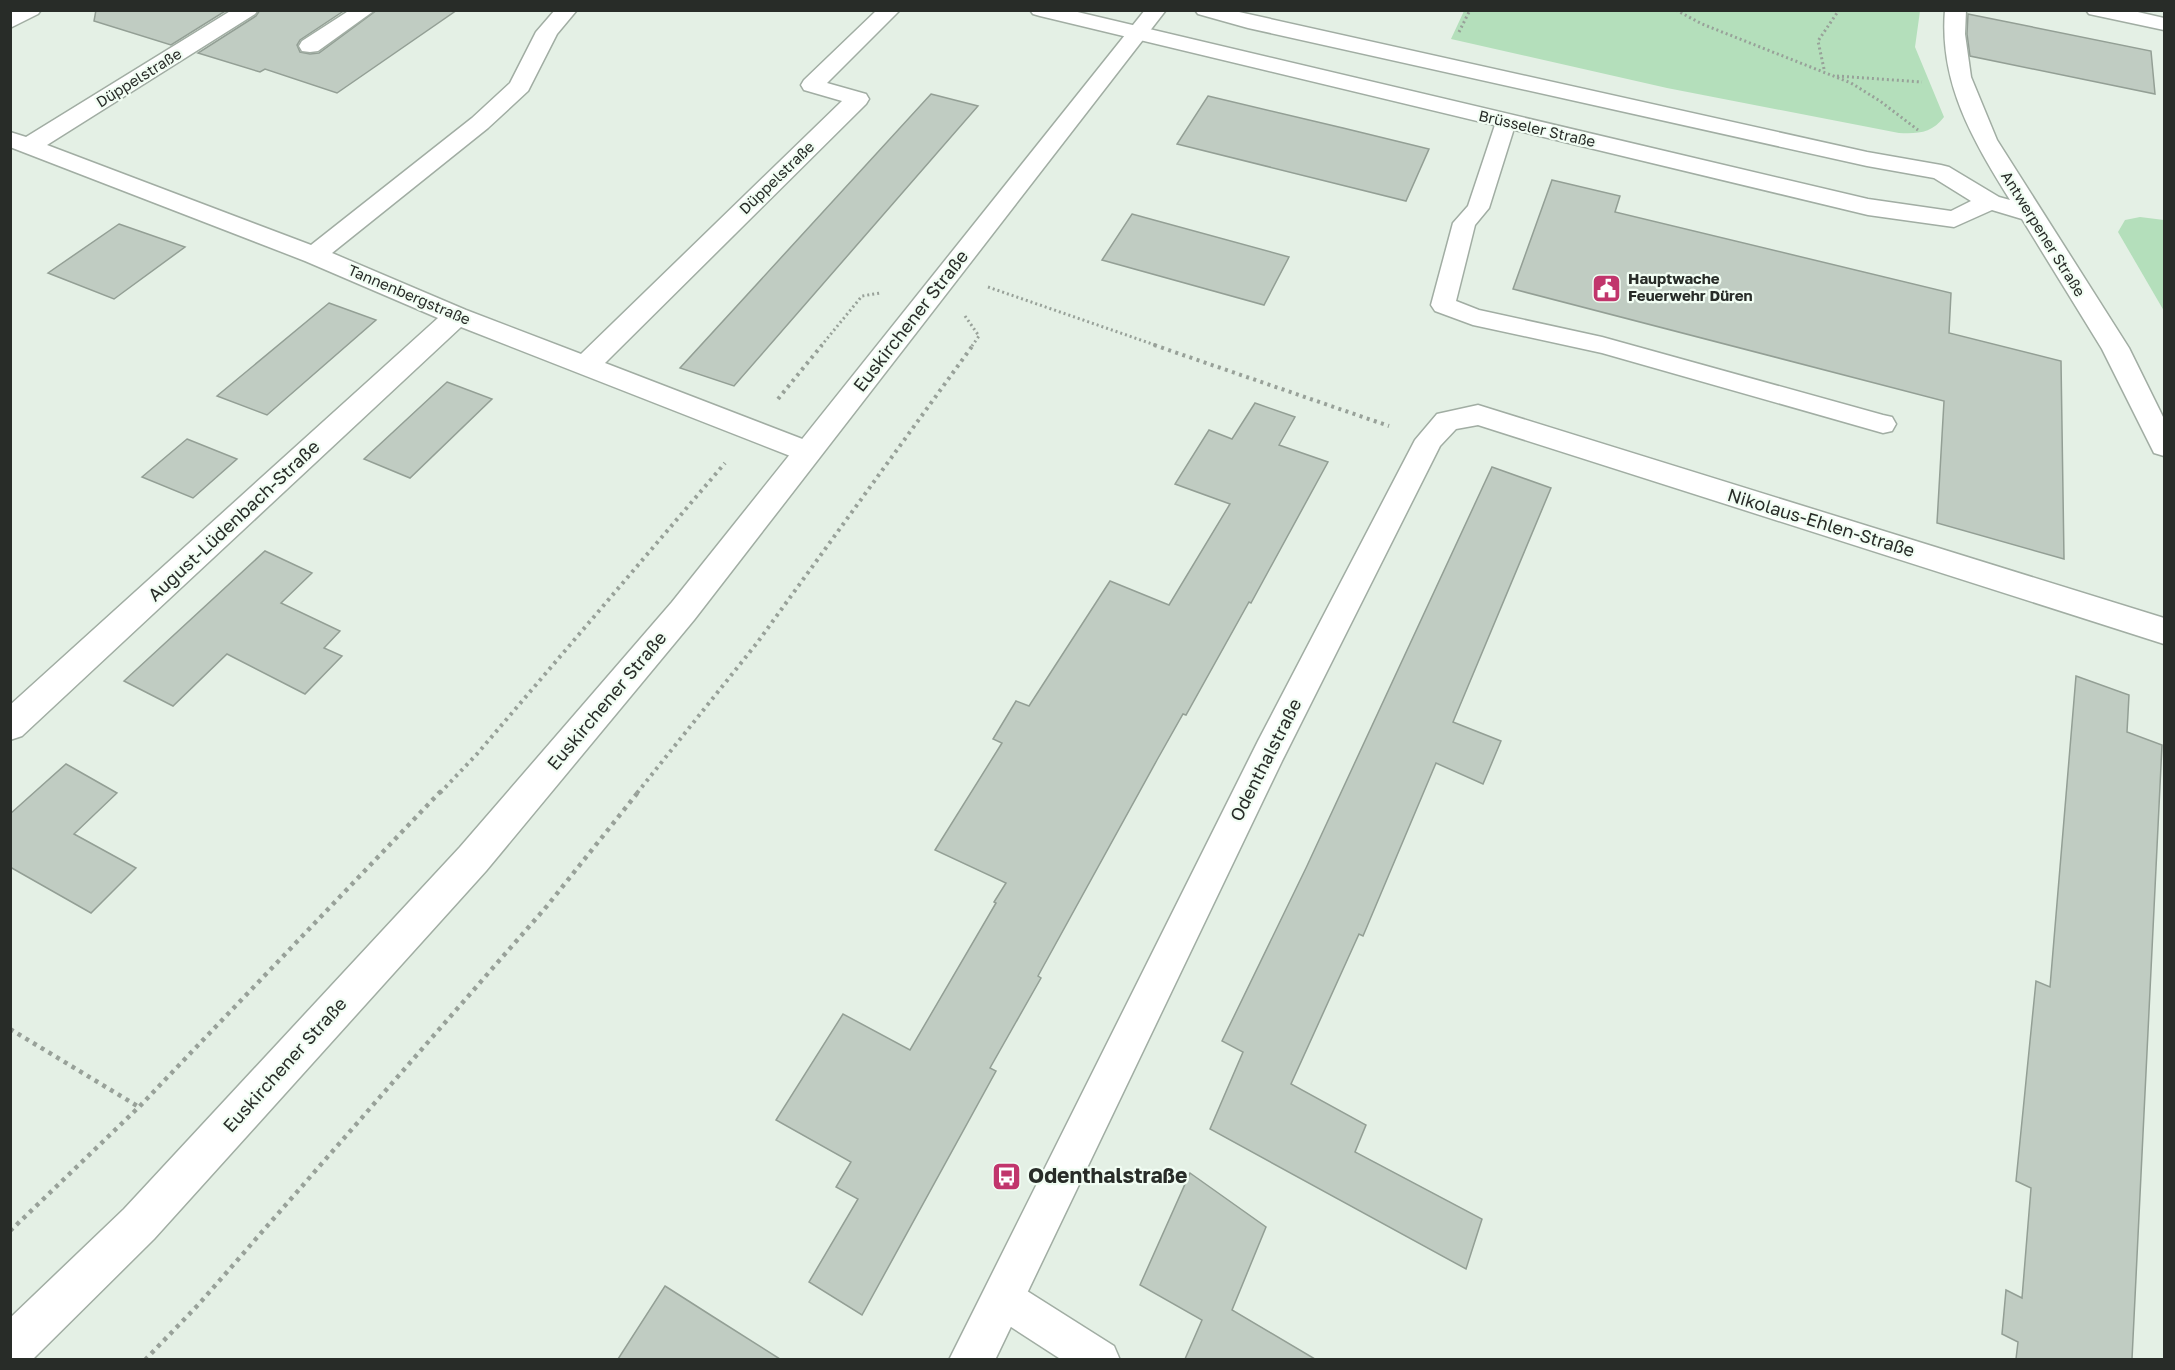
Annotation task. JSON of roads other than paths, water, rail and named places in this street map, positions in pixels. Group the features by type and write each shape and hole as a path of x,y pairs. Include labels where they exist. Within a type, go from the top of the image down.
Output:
{"street":[{"path":"10,22 31,10"},
{"name":"Düppelstraße","path":"20,142 248,10"},
{"path":"310,46 365,10"},
{"path":"314,255 480,123 520,86 547,32 567,10"},
{"name":"Düppelstraße","path":"585,366 858,99 812,85 890,10"},
{"name":"Brüsseler Straße","path":"1040,10 1868,207 1954,219 1990,202"},
{"name":"Euskirchener Straße","path":"10,1350 139,1224 473,859 683,611 1156,10"},
{"path":"1205,10 1248,22 1867,159 1941,172 1990,202 2030,213"},
{"name":"Antwerpener Straße","path":"1956,10 1954,34 1960,77 1984,140 2115,348 2164,446"},
{"path":"2096,10 2164,24"},
{"name":"Tannenbergstraße","path":"20,142 314,255 458,316 808,453"},
{"name":"August-Lüdenbach-Straße","path":"10,726 458,316"},
{"name":"Odenthalstraße","path":"971,1359 1270,751 1429,440 1448,421 1478,415"},
{"name":"Nikolaus-Ehlen-Straße","path":"1478,415 2164,631"}],"lane":[{"path":"1506,122 1478,208 1464,223 1443,306 1473,317 1602,345 1883,424"},
{"path":"1002,1298 1100,1359"}],"place":[{"name":"Hauptwache Feuerwehr Düren","path":"1607,288"},
{"name":"Odenthalstraße","path":"1007,1176"}]}
